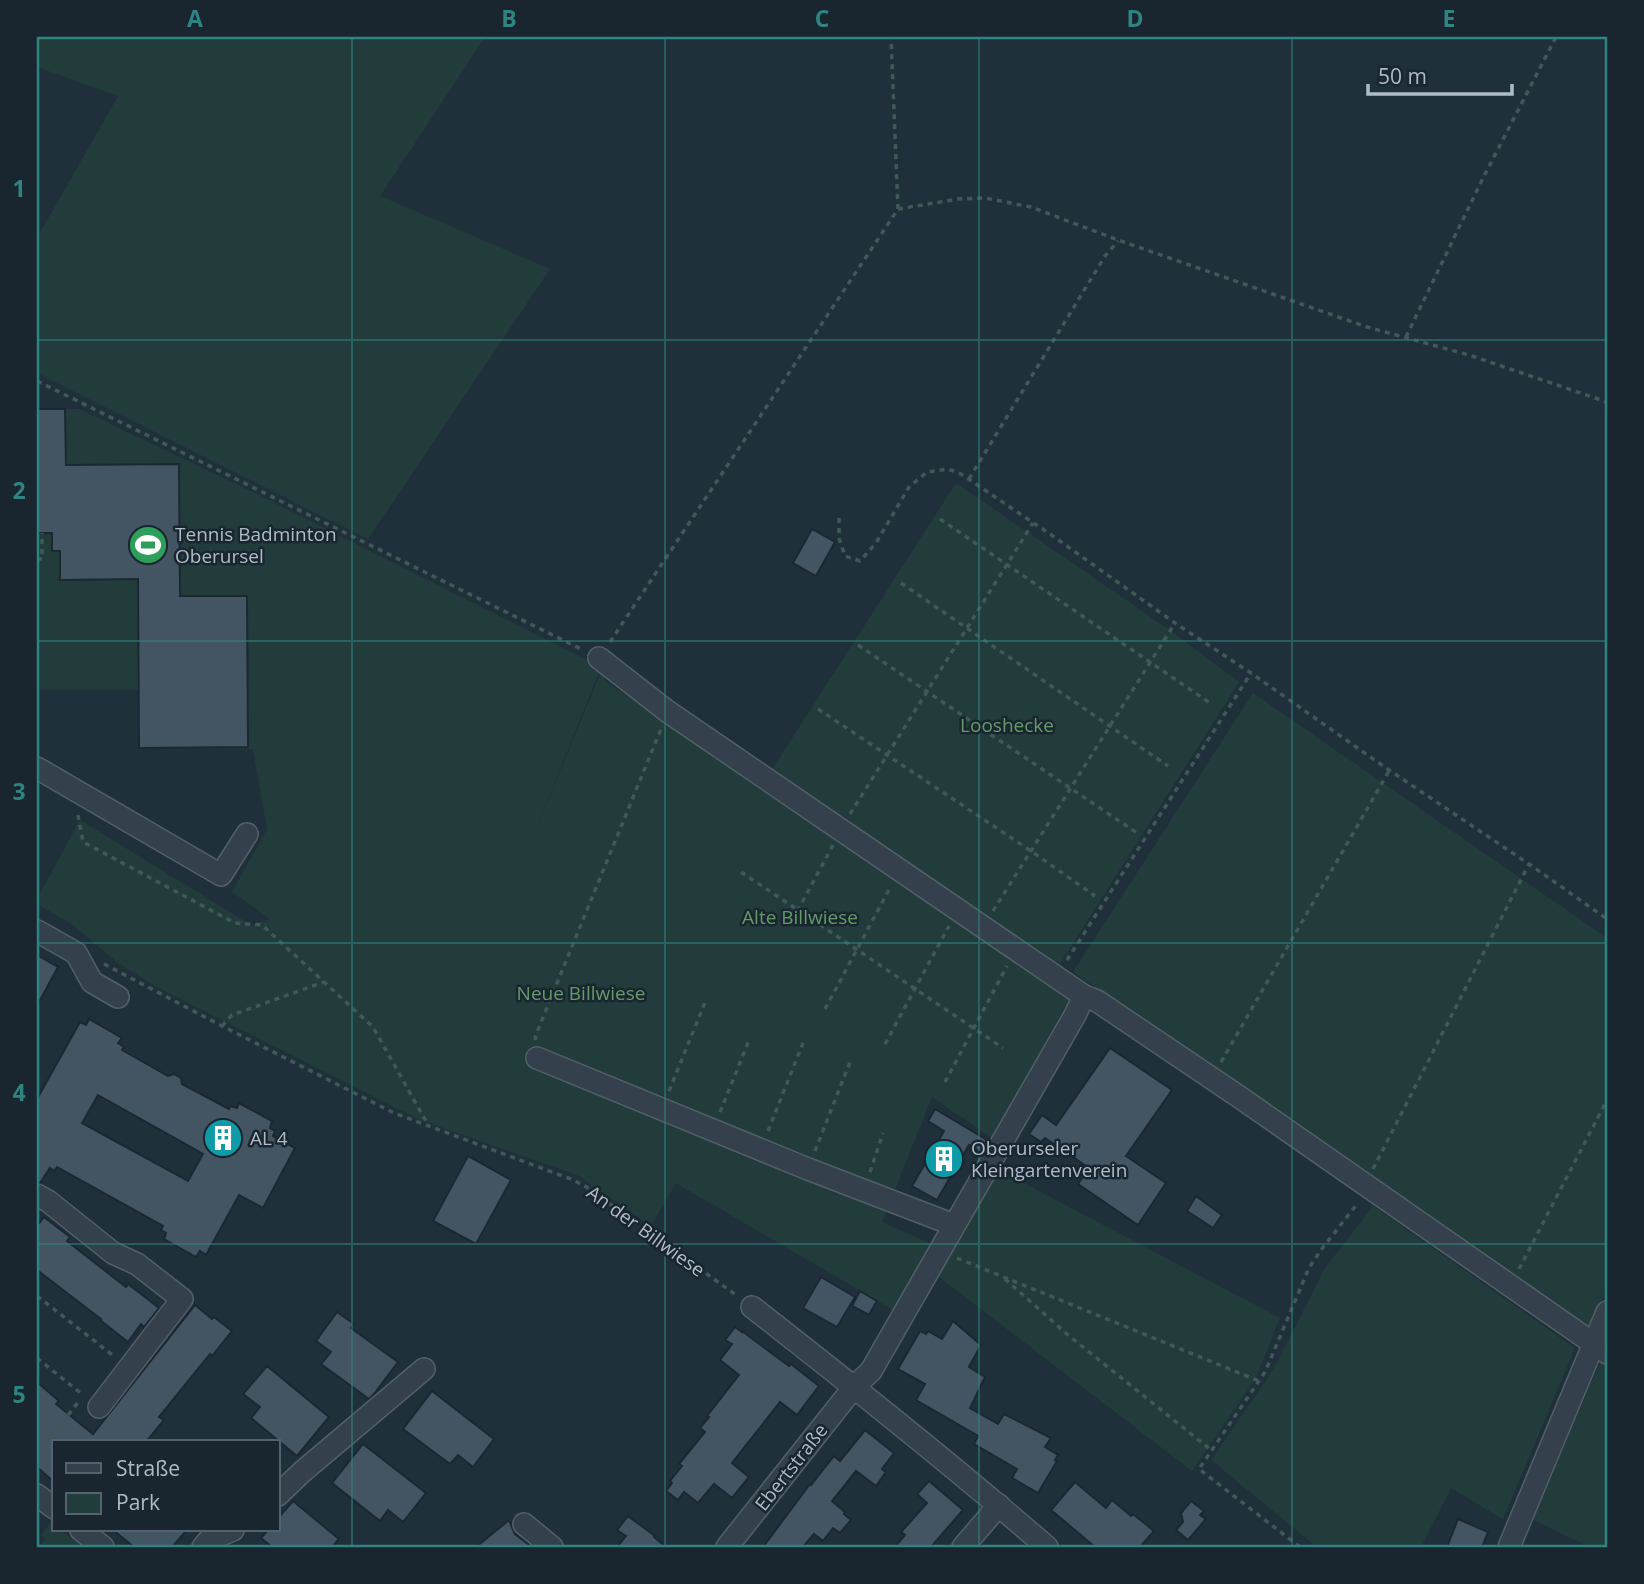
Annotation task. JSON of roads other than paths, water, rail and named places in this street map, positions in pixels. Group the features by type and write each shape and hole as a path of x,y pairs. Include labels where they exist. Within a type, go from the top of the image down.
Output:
{"street":[{"path":"599,658 667,711 1084,996 1097,1001 1212,1079 1600,1348"},
{"path":"37,768 221,875 247,834"},
{"path":"37,931 76,953 92,982 118,997"},
{"name":"Ebertstraße","path":"727,1547 854,1387 871,1371 1076,1015 1084,996"},
{"path":"537,1058 808,1169 954,1225"},
{"path":"40,1203 113,1253 137,1264 182,1299 129,1368 91,1401"},
{"path":"752,1307 854,1387 1047,1547"},
{"path":"1511,1542 1600,1348 1607,1312"},
{"path":"280,1493 424,1369"},
{"path":"37,1494 52,1506"},
{"path":"963,1547 999,1505"},
{"path":"524,1524 552,1547"},
{"path":"203,1547 209,1540 228,1532"}],"place":[{"name":"Tennis Badminton Oberursel","path":"148,545"},
{"name":"AL 4","path":"223,1138"},
{"name":"Oberurseler Kleingartenverein","path":"944,1159"}],"park label":[{"name":"Looshecke","path":"1007,725"},
{"name":"Alte Billwiese","path":"800,917"},
{"name":"Neue Billwiese","path":"581,993"}]}
